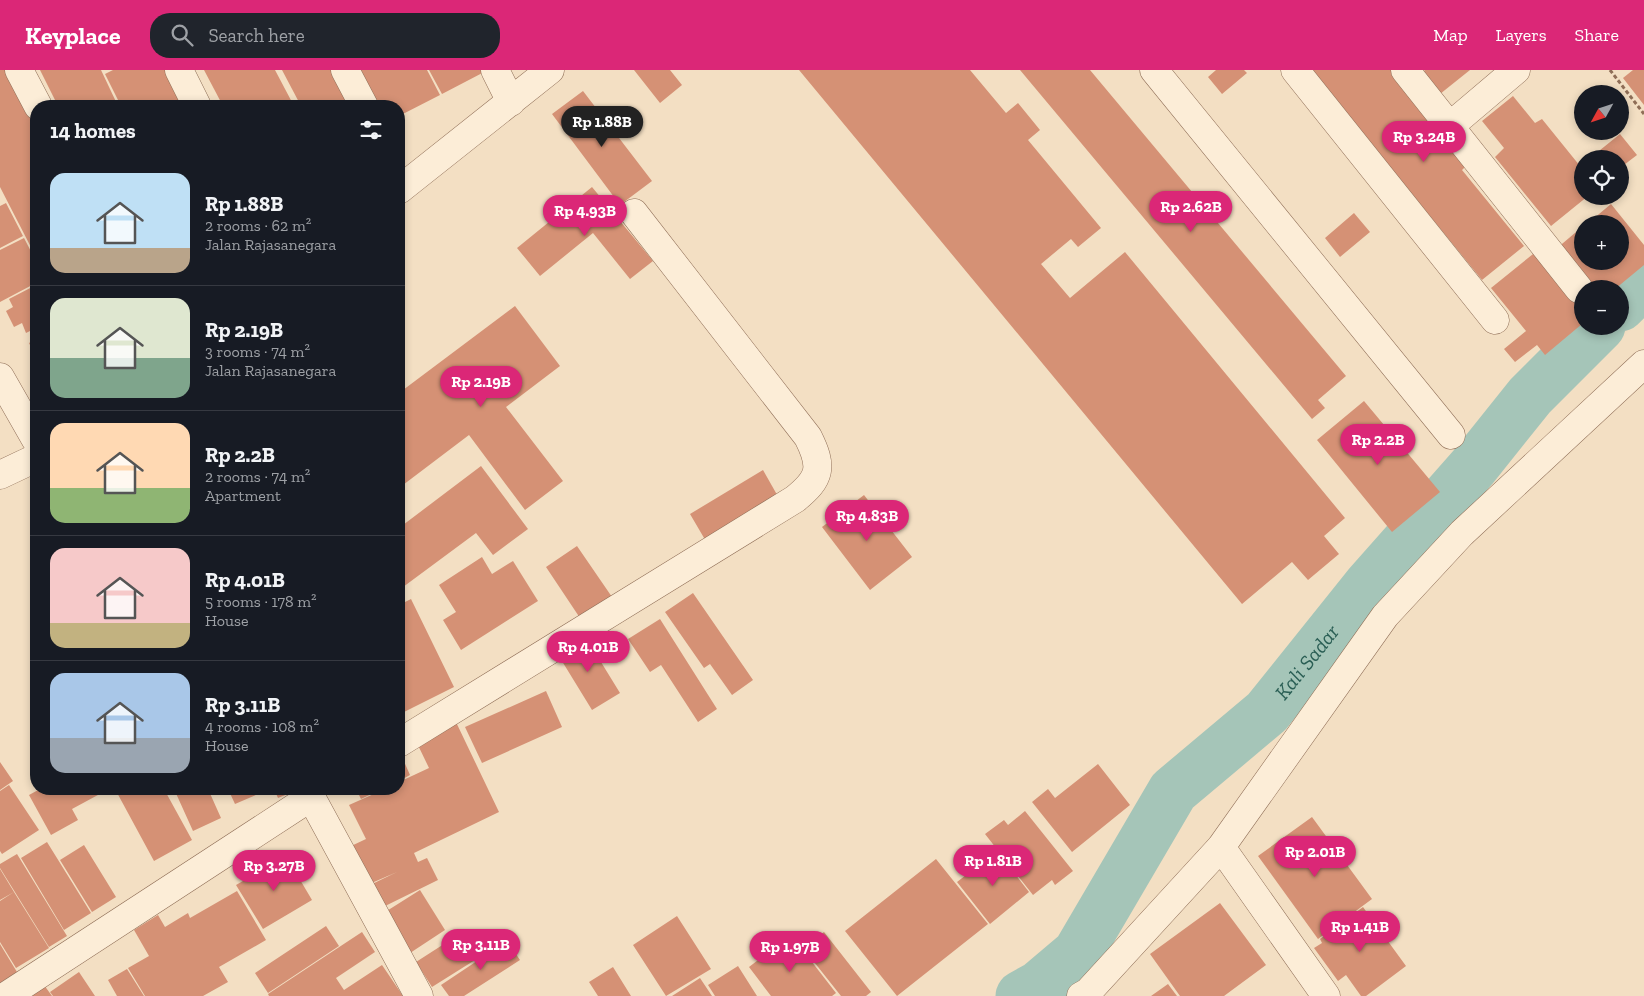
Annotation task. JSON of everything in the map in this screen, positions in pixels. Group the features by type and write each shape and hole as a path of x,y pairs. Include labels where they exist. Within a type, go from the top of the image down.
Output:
{"street":[{"path":"19,70 35,100"},
{"path":"179,70 194,100"},
{"path":"345,70 361,100"},
{"path":"495,70 511,102"},
{"path":"405,179 511,102 550,70"},
{"path":"1154,70 1451,435"},
{"path":"1295,70 1495,320"},
{"path":"1405,70 1574,283"},
{"path":"1450,126 1516,70"},
{"path":"405,739 795,499 810,488 818,473 817,456 808,437 634,213"},
{"path":"1086,995 1221,847 1385,616 1462,533 1644,364"},
{"path":"0,377 30,430"},
{"path":"0,475 30,461"},
{"path":"6,996 315,795"},
{"path":"319,795 419,996"},
{"path":"1221,847 1326,996"}],"path":[{"path":"1610,70 1644,114"}],"building":[{"path":"0,70 8,70 30,113 30,245 0,187"},
{"path":"40,70 101,70 115,100 55,100"},
{"path":"113,70 173,70 187,100 118,100 105,74"},
{"path":"204,70 275,70 291,100 220,100"},
{"path":"282,70 337,70 352,100 298,100"},
{"path":"354,70 427,70 440,95 405,113 405,100 370,100"},
{"path":"429,70 488,70 442,94"},
{"path":"634,70 670,70 682,85 660,103"},
{"path":"799,70 970,70 1006,113 1018,103 1040,130 1028,140 1101,228 1078,247 1071,239 1041,264 1070,298 1125,252 1345,518 1324,536 1339,554 1308,580 1292,562 1242,604"},
{"path":"1020,70 1090,70 1346,376 1318,400 1325,408 1312,419"},
{"path":"1216,70 1244,70 1247,73 1222,94 1208,77"},
{"path":"1311,70 1392,70 1468,164 1462,170 1524,246 1482,280"},
{"path":"1425,70 1470,70 1440,94 1422,73"},
{"path":"1633,70 1644,70 1644,105 1629,85 1623,78"},
{"path":"583,91 652,181 620,205 552,114"},
{"path":"1513,96 1535,123 1542,119 1574,159 1574,205 1577,205 1551,226 1495,157 1504,148 1482,121"},
{"path":"1613,140 1625,140 1637,155 1629,161 1629,150 1600,150"},
{"path":"592,187 653,261 630,279 593,233 540,276 517,248"},
{"path":"6,203 23,236 0,248 0,206"},
{"path":"1612,205 1620,215 1598,215"},
{"path":"1354,213 1370,232 1340,257 1325,238"},
{"path":"1629,226 1644,245 1644,265 1626,280 1581,280 1556,249 1574,234 1574,270 1629,270"},
{"path":"24,238 30,250 30,286 0,302 0,250"},
{"path":"1538,250 1574,295 1574,331 1545,355 1537,345 1515,362 1504,349 1526,331 1491,288"},
{"path":"30,288 30,331 26,333 22,323 14,327 6,311 13,307 9,299"},
{"path":"515,306 560,366 506,407 563,481 525,510 469,435 405,483 405,388"},
{"path":"1364,401 1440,492 1392,532 1317,440"},
{"path":"481,466 528,529 493,555 476,533 405,586 405,523"},
{"path":"763,470 780,500 707,543 690,514"},
{"path":"864,495 912,557 870,590 822,527"},
{"path":"577,546 612,597 580,618 546,567"},
{"path":"482,557 492,574 513,561 538,601 461,650 443,620 456,612 439,585"},
{"path":"693,593 753,680 732,695 710,664 704,668 665,612"},
{"path":"411,599 454,687 405,712 405,602"},
{"path":"660,619 717,709 698,722 661,665 650,672 628,639"},
{"path":"585,636 620,693 592,710 557,653"},
{"path":"546,691 562,727 482,763 465,727"},
{"path":"455,720 499,812 414,853 418,862 427,858 438,880 379,909 368,886 397,872 367,885 349,847 366,839 349,805 372,795 405,795 405,779 429,768 415,739"},
{"path":"0,762 13,781 0,790"},
{"path":"405,764 410,775 405,778"},
{"path":"1098,764 1130,805 1072,852 1032,802 1048,789 1055,798"},
{"path":"9,785 39,830 2,854 0,851 0,791"},
{"path":"29,795 98,795 72,809 78,820 51,835"},
{"path":"118,795 167,795 192,840 154,861"},
{"path":"177,795 211,795 221,818 193,831"},
{"path":"231,795 256,795 235,804"},
{"path":"359,795 369,795 361,799"},
{"path":"1025,811 1073,871 1055,885 1052,880 1033,895 985,834 1004,820 1008,825"},
{"path":"1312,817 1372,899 1318,939 1258,856"},
{"path":"47,842 91,913 64,930 21,858"},
{"path":"84,845 116,897 92,912 60,860"},
{"path":"997,851 1029,892 990,924 957,882"},
{"path":"17,854 67,936 49,947 0,868 0,864"},
{"path":"286,856 312,900 263,929 236,885"},
{"path":"936,859 988,924 897,996 845,931"},
{"path":"0,869 14,892 0,900"},
{"path":"420,890 445,930 407,955 382,914"},
{"path":"237,891 266,940 219,967 228,982 203,996 145,996 128,968 149,956 134,930 158,915 165,927 188,913 190,918"},
{"path":"14,892 49,948 16,968 0,942 0,901"},
{"path":"1220,903 1266,965 1224,996 1180,996 1150,954"},
{"path":"1363,907 1406,966 1366,996 1361,996 1346,975 1338,981 1314,948 1322,943 1320,939"},
{"path":"677,916 711,969 666,996 633,945"},
{"path":"326,926 339,946 268,993 255,973"},
{"path":"362,932 375,952 336,978 344,990 382,965 403,996 269,996 268,994"},
{"path":"824,932 871,992 866,996 841,996 803,948"},
{"path":"458,935 475,960 432,987 416,962"},
{"path":"791,935 836,993 832,996 771,996 749,967"},
{"path":"507,941 520,960 464,996 449,996 441,985"},
{"path":"0,944 17,972 0,983"},
{"path":"738,966 757,996 715,996 708,985"},
{"path":"613,967 631,996 598,996 589,982"},
{"path":"127,969 144,996 117,996 108,980"},
{"path":"79,972 95,996 53,996 50,992"},
{"path":"700,978 712,996 672,996"},
{"path":"1168,984 1177,996 1151,996"},
{"path":"44,985 52,996 28,996"}],"waterway":[{"name":"Kali Sadar","path":"1629,297 1644,283"},
{"name":"Kali Sadar","path":"1021,996 1039,986 1078,953 1173,791 1267,712 1368,586 1474,466 1530,396 1591,335"}]}
